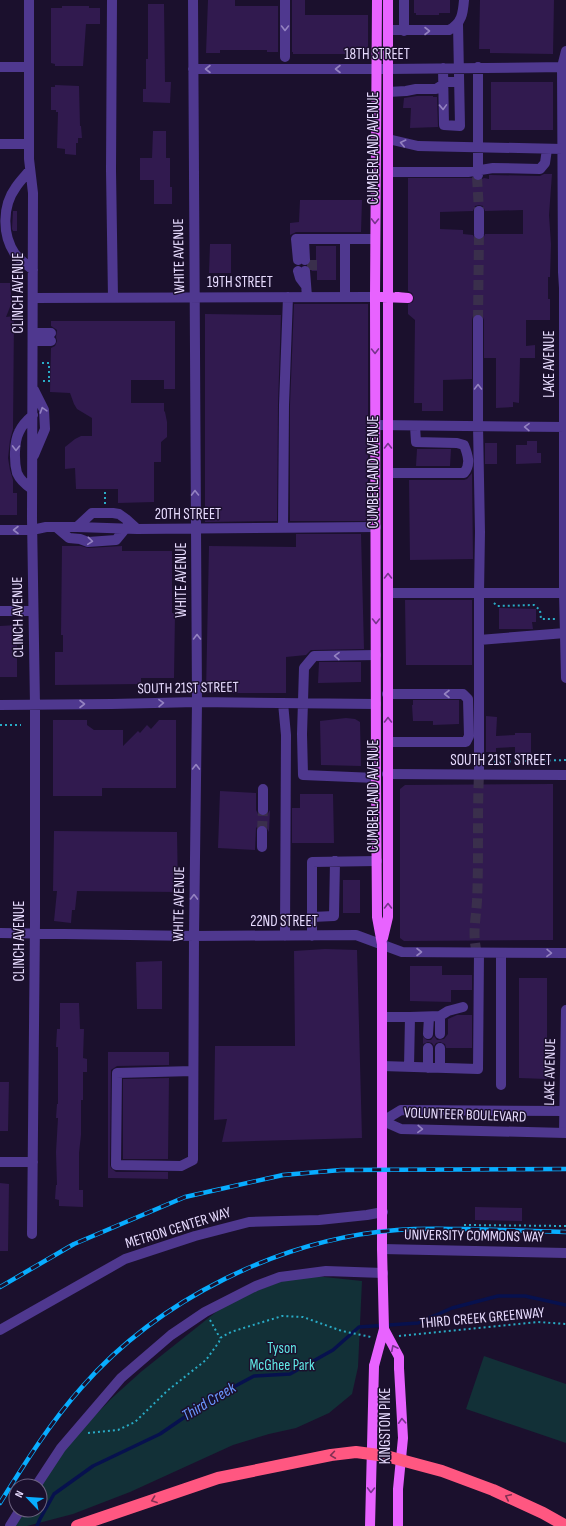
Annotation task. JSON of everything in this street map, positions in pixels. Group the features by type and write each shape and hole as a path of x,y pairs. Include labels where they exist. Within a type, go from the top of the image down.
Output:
{"highway":[{"path":"77,1526 218,1478 331,1455 356,1452 401,1460 430,1468 493,1490 543,1513 566,1526"}],"main road":[{"name":"CUMBERLAND AVENUE","path":"377,0 375,239 376,778 378,917 382,944 383,1146"},
{"name":"CUMBERLAND AVENUE","path":"382,944 388,917 388,0"},
{"path":"375,297 408,298"},
{"path":"376,527 388,528"},
{"path":"376,704 388,699"},
{"name":"KINGSTON PIKE","path":"370,1526 374,1366 384,1329 382,1249 383,1146"},
{"name":"KINGSTON PIKE","path":"384,1329 398,1357 399,1368 403,1438 398,1489 398,1526"}],"street":[{"name":"CLINCH AVENUE","path":"29,0 29,144 33,193 34,298 32,530 35,705 35,934 32,1234"},
{"path":"112,0 112,298"},
{"name":"WHITE AVENUE","path":"193,0 197,702 193,1160 181,1166 116,1165 117,1073 193,1071"},
{"path":"285,0 285,57"},
{"path":"404,0 404,31"},
{"path":"388,30 450,30 458,24 463,14 464,0"},
{"path":"443,68 442,84 444,125 460,126 458,24"},
{"name":"LAKE AVENUE","path":"566,52 564,67 563,149 566,678"},
{"path":"0,67 29,67"},
{"path":"478,67 478,174"},
{"name":"18TH STREET","path":"193,69 564,67"},
{"path":"388,92 406,91 416,88 436,89 447,82 460,82"},
{"path":"388,139 418,146 563,149"},
{"path":"0,144 29,144"},
{"path":"388,172 468,172 478,174 493,168 540,168 545,162 547,149"},
{"path":"30,170 11,194 6,211 6,231 10,245 15,253 33,270"},
{"path":"479,211 479,234"},
{"path":"308,239 305,260 296,238 375,239"},
{"path":"345,239 345,297"},
{"path":"305,271 300,278 306,286 307,297"},
{"path":"283,528 284,405 288,297"},
{"name":"19TH STREET","path":"34,298 375,297"},
{"path":"478,320 480,532 479,774"},
{"path":"33,337 51,337"},
{"path":"32,459 46,429 44,410 33,388"},
{"path":"32,489 24,483 17,474 16,439 23,424 33,415"},
{"path":"376,425 565,427"},
{"path":"388,473 464,473 468,468 468,456 464,445 457,443 416,442 415,426"},
{"path":"76,527 92,513 113,512 119,514 137,529"},
{"path":"56,527 68,538 80,539 88,542 116,540 125,529"},
{"name":"20TH STREET","path":"0,530 32,530 56,527 137,529 376,527"},
{"path":"388,593 565,593"},
{"path":"0,611 33,611"},
{"path":"479,640 565,633"},
{"path":"376,655 314,656 304,668 303,703 303,775 376,778"},
{"path":"388,699 462,694 468,699 469,736 466,742 388,742"},
{"name":"SOUTH 21ST STREET","path":"0,705 197,702 376,704"},
{"path":"283,703 286,735 285,936"},
{"name":"SOUTH 21ST STREET","path":"387,774 566,775"},
{"path":"262,789 263,810"},
{"path":"262,831 262,847"},
{"path":"312,917 334,916 335,861"},
{"path":"312,936 312,862 377,861"},
{"name":"22ND STREET","path":"0,933 194,936 356,936 402,952 566,953"},
{"path":"382,1066 478,1070 479,952"},
{"path":"501,953 501,1085"},
{"path":"382,1018 440,1016 448,1011 463,1007"},
{"name":"LAKE AVENUE","path":"565,1133 566,1010"},
{"path":"440,1016 440,1034"},
{"path":"409,1067 410,1017"},
{"path":"428,1017 428,1034"},
{"path":"428,1048 428,1068"},
{"path":"440,1048 440,1068"},
{"name":"VOLUNTEER BOULEVARD","path":"383,1121 401,1110 565,1111"},
{"name":"VOLUNTEER BOULEVARD","path":"383,1121 401,1129 565,1133"},
{"path":"0,1162 33,1162"},
{"name":"METRON CENTER WAY","path":"0,1330 125,1260 196,1236 249,1222 319,1220 383,1212"},
{"name":"UNIVERSITY COMMONS WAY","path":"382,1249 566,1253"},
{"path":"41,1478 61,1448 121,1378 171,1335 205,1312 256,1286 280,1277 326,1271 383,1273"}],"path":[{"path":"41,363 49,363 49,381"},
{"path":"41,381 53,381"},
{"path":"493,593 494,602 497,606 534,605 540,610 541,619 565,618"},
{"path":"0,725 21,725"},
{"path":"479,762 566,760"},
{"path":"464,1225 566,1226"},
{"path":"205,1312 220,1338"},
{"path":"87,1434 118,1430 135,1422 167,1391 206,1360 219,1342 220,1338 231,1332 282,1316 302,1316 342,1331"},
{"name":"THIRD CREEK GREENWAY","path":"400,1336 538,1322 566,1324"}],"green space":[{"name":"Tyson McGhee Park","path":"315,1276 362,1281 358,1367 352,1394 329,1413 296,1428 269,1434 233,1445 130,1492 73,1514 27,1526 14,1526 19,1518 48,1518 48,1478 46,1478 73,1438 112,1398 142,1371 216,1312 245,1295 288,1279"},
{"path":"484,1356 566,1384 566,1443 466,1409"}],"building":[{"path":"208,0 235,0 235,6 278,6 278,52 267,52 267,50 220,50 220,53 206,53"},
{"path":"292,0 305,0 305,15 368,15 368,54 293,54"},
{"path":"414,0 450,0 450,13 439,13 439,15 416,15 416,13 414,13"},
{"path":"480,0 554,0 553,54 490,53 490,49 479,49"},
{"path":"148,4 164,4 165,82 171,82 170,103 143,102 143,89 146,89 146,59 148,59"},
{"path":"62,6 89,6 89,8 100,8 100,24 86,24 83,66 55,66 55,64 51,63 51,8 62,8"},
{"path":"491,82 553,82 553,130 491,130"},
{"path":"55,85 79,86 80,126 82,138 78,138 78,143 76,143 76,155 65,154 65,149 57,148 58,112 56,112 56,110 51,110 51,87 55,87"},
{"path":"417,96 437,97 438,127 410,128 411,108 403,108 404,98"},
{"path":"153,131 166,131 166,158 170,158 170,187 172,187 172,204 154,204 154,180 140,180 140,158 152,158"},
{"path":"544,174 552,174 549,215 551,244 550,277 548,277 550,320 526,320 526,346 535,345 535,358 520,358 519,403 513,402 513,407 496,408 496,358 484,358 484,320 482,315 478,314 473,316 472,320 472,379 443,380 443,411 422,411 422,403 414,403 415,320 408,314 408,304 413,302 414,298 412,293 408,291 408,178 472,178 478,181 484,178 489,179 489,175 540,176","holes":["475,206 483,206 485,211 523,210 523,234 485,234 483,239 479,240 475,239 473,235 463,234 463,230 440,229 440,212 473,211"]},
{"path":"300,200 362,200 361,232 296,232 290,235 290,223 299,222"},
{"path":"13,211 17,211 17,231 13,231 12,229"},
{"path":"210,244 231,244 231,273 209,273"},
{"path":"316,246 336,246 336,280 317,280 317,271 312,271 308,266 311,260 316,260"},
{"path":"0,283 10,283 12,302 6,317 14,316 13,429 8,458 13,480 13,493 17,493 17,515 0,515"},
{"path":"294,304 368,304 368,521 290,521 290,405"},
{"path":"205,314 281,315 278,405 277,521 205,522"},
{"path":"51,321 175,321 175,389 164,389 164,380 131,380 131,403 164,403 164,411 167,422 167,437 161,442 161,462 154,462 154,502 118,503 118,489 76,489 75,468 65,469 65,447 81,436 92,436 92,418 77,409 70,393 50,392 51,348 55,346 57,341 57,330 51,326"},
{"path":"527,441 537,441 537,453 541,453 541,463 516,464 516,445 527,445"},
{"path":"485,443 497,443 497,464 485,464"},
{"path":"417,449 451,449 450,466 416,466"},
{"path":"472,473 473,559 410,560 409,480 464,480 467,479"},
{"path":"296,534 361,534 364,649 311,650 306,655 286,657 286,693 206,693 209,546 296,547"},
{"path":"62,546 81,546 88,548 122,546 122,551 172,551 172,613 175,613 174,678 141,678 141,684 55,685 55,652 63,652 63,635 61,635"},
{"path":"405,600 472,600 472,665 406,665"},
{"path":"499,608 536,609 536,622 532,622 533,629 499,629"},
{"path":"17,625 17,677 0,677 0,626"},
{"path":"319,662 361,662 361,682 318,683"},
{"path":"413,700 459,700 459,724 433,725 433,721 413,721"},
{"path":"486,716 497,717 496,736 515,735 515,733 531,733 531,755 515,755 515,747 496,748 496,752 486,752"},
{"path":"346,718 355,719 360,722 361,766 321,765 320,721"},
{"path":"53,720 87,720 87,725 94,730 123,730 123,746 138,731 140,733 147,725 151,729 159,720 176,720 176,788 102,788 102,796 53,796"},
{"path":"553,784 553,940 404,941 400,938 400,789 405,785"},
{"path":"220,791 256,793 256,810 258,814 263,816 267,815 270,810 269,832 265,825 259,825 256,828 255,850 218,848"},
{"path":"300,794 333,794 334,843 292,843 292,808 300,808"},
{"path":"54,831 177,832 178,892 77,891 75,910 72,910 71,923 54,921 57,891 53,891"},
{"path":"343,880 360,880 360,913 343,913"},
{"path":"325,949 357,950 362,1138 222,1142 227,1119 214,1120 215,1046 295,1046 294,951"},
{"path":"162,961 162,1009 137,1009 136,962"},
{"path":"410,966 442,966 442,975 472,975 472,990 451,990 451,1002 410,1001"},
{"path":"519,978 547,978 547,1079 519,1078"},
{"path":"60,1003 79,1003 80,1029 84,1029 83,1058 87,1059 87,1072 83,1072 83,1100 81,1100 81,1135 79,1153 79,1190 83,1190 83,1207 59,1206 59,1200 55,1199 57,1185 56,1152 58,1118 56,1118 58,1104 58,1047 56,1047 57,1029 60,1029"},
{"path":"457,1015 472,1015 472,1048 446,1048 445,1044 440,1042 436,1043 434,1046 432,1043 428,1042 423,1044 423,1037 427,1040 431,1040 434,1036 437,1040 444,1039 448,1034 448,1019"},
{"path":"108,1052 169,1052 169,1065 117,1066 111,1070 110,1165 116,1172 168,1172 168,1179 108,1178"},
{"path":"169,1078 168,1159 123,1159 123,1079"},
{"path":"0,1082 9,1082 8,1131 0,1131"},
{"path":"0,1183 9,1184 8,1251 0,1251"},
{"path":"475,1207 522,1208 522,1221 475,1220"}],"waterway":[{"name":"Third Creek","path":"37,1526 54,1494 93,1466 160,1434 211,1399 254,1376 290,1374 333,1350 359,1327 418,1323 452,1308 498,1296 525,1296 566,1305"}],"tunnel":[{"path":"477,177 479,211"},
{"path":"478,320 479,234"},
{"path":"312,260 312,271"},
{"path":"477,953 475,933 478,885 479,774"},
{"path":"262,831 263,810"}],"railway":[{"path":"0,1287 74,1244 185,1197 283,1175 341,1170 566,1169"},
{"path":"0,1503 28,1458 59,1415 82,1387 113,1355 147,1327 185,1301 225,1279 267,1260 310,1246 353,1236 397,1230 424,1229 566,1232"}]}
